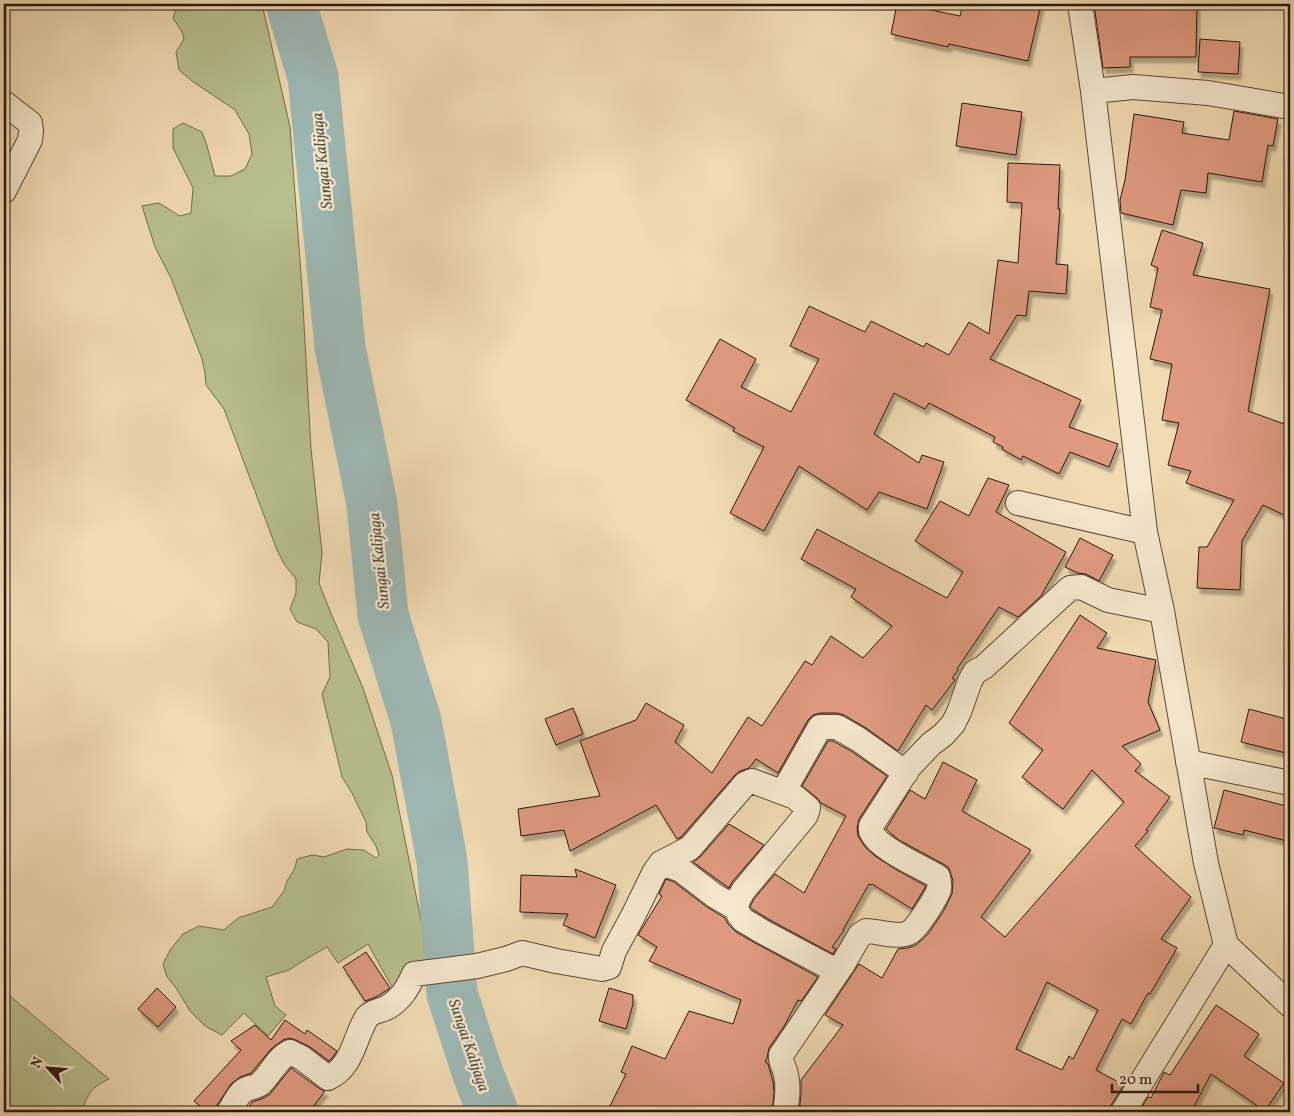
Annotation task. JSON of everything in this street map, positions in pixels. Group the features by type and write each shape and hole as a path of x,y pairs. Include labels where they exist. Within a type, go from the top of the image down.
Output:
{"street":[{"path":"1080,4 1093,91 1145,532 1162,611 1206,863 1226,946 1290,1004"},
{"path":"1093,91 1133,87 1190,91 1290,107"},
{"path":"4,103 30,123 31,131 30,140 4,191"},
{"path":"1018,503 1145,532"},
{"path":"785,1112 787,1084 786,1072 780,1061 781,1055 843,964 860,935 866,931 883,934 910,932 929,908 939,890 940,883 938,877 887,848 873,835 871,826 906,772 952,724 959,712 975,672 984,667 1070,588 1081,587 1108,600 1162,611"},
{"path":"784,792 820,726 836,727 858,739 906,772"},
{"path":"1188,762 1290,783"},
{"path":"229,1112 241,1092 258,1086 283,1055 290,1052 302,1058 328,1078 335,1074 348,1060 357,1042 360,1030 369,1015 397,1001 405,992 414,974 477,966 506,960 522,953 602,969 609,967 614,951 650,879 661,863 690,848 745,784 752,781 795,797 808,808 806,815 743,891 736,908"},
{"path":"661,863 681,870 715,896 736,908 743,920 763,932 829,967 836,968 843,964"},
{"path":"1123,1112 1226,946"}],"green space":[{"path":"178,4 262,4 290,127 311,449 322,553 319,583 363,688 392,775 430,965 396,994 368,944 338,963 327,947 289,970 266,977 275,1006 286,1015 268,1036 244,1013 222,1035 205,1026 190,1011 167,977 163,964 170,950 183,934 199,926 224,930 238,918 272,907 284,891 287,881 295,868 297,859 312,855 324,857 347,849 364,850 376,858 379,855 376,846 367,832 366,822 342,777 322,694 330,677 328,642 316,629 297,622 290,609 296,593 296,579 284,564 277,550 224,409 206,385 202,359 171,278 155,247 142,206 159,203 180,216 191,213 193,188 173,148 173,129 183,123 202,132 215,176 231,176 245,169 252,154 249,134 235,110 179,70 176,52 184,39 173,18"},
{"path":"4,991 109,1079 98,1085 91,1092 82,1112 4,1112"}],"building":[{"path":"897,4 960,16 963,4 1041,4 1028,61 949,44 948,47 891,34"},
{"path":"1094,4 1197,4 1196,57 1130,57 1130,67 1103,68"},
{"path":"1200,39 1240,42 1238,74 1198,72"},
{"path":"962,103 1022,112 1016,155 956,146"},
{"path":"1234,111 1278,119 1273,146 1268,145 1262,182 1208,173 1206,193 1181,190 1173,225 1121,213 1120,200 1125,180 1134,114 1184,122 1182,133 1229,140"},
{"path":"1008,163 1060,165 1058,209 1060,209 1056,264 1068,265 1066,294 1029,291 1026,316 1017,315 990,359 1081,400 1069,427 1118,444 1109,467 1070,452 1059,474 1023,456 1021,460 993,442 995,437 929,403 925,409 894,393 874,434 919,463 922,455 944,462 927,509 879,492 867,510 799,466 764,531 730,513 764,447 733,431 735,428 686,400 720,339 756,359 741,387 791,412 819,359 790,346 809,306 865,332 871,321 924,347 926,343 949,355 969,322 989,334 998,260 1018,263 1022,203 1007,202"},
{"path":"1162,230 1203,243 1193,275 1270,289 1248,411 1290,426 1290,501 1284,515 1263,505 1242,541 1240,590 1197,588 1199,547 1207,547 1234,500 1186,483 1191,471 1168,465 1179,423 1162,420 1172,364 1150,359 1162,310 1150,307 1158,268 1151,265"},
{"path":"988,478 1009,485 996,512 1066,552 1041,596 1018,617 999,607 957,669 952,678 955,680 932,710 926,705 898,751 844,715 820,713 813,715 808,720 778,773 756,759 749,768 735,775 681,837 677,839 656,805 570,851 564,830 521,836 518,809 600,796 580,741 636,720 646,703 684,725 675,742 712,773 748,717 762,726 805,661 812,665 831,636 863,658 892,626 851,597 856,589 801,559 817,529 947,598 963,572 915,541 940,501 969,516"},
{"path":"1080,538 1113,555 1099,581 1086,574 1078,573 1065,567"},
{"path":"1080,615 1107,633 1097,648 1156,660 1148,702 1160,730 1122,746 1141,764 1135,771 1170,797 1146,830 1148,831 1135,846 1191,897 1161,939 1177,948 1150,994 1148,993 1131,1024 1122,1019 1096,1070 1124,1085 1111,1105 1109,1112 799,1112 801,1080 843,1025 825,1015 859,964 882,978 898,949 916,945 928,934 943,912 952,894 953,881 949,868 899,840 886,829 910,790 925,799 943,762 977,780 962,811 1031,850 981,917 1005,937 1124,802 1092,770 1063,809 1022,777 1043,750 1009,723","holes":["1047,982 1098,1010 1073,1059 1069,1056 1062,1070 1016,1049"]},
{"path":"573,708 583,734 556,745 545,719"},
{"path":"1249,709 1290,720 1290,754 1241,742"},
{"path":"828,741 833,741 851,751 887,776 859,819 858,836 865,847 875,856 926,886 912,909 872,884 869,884 844,930 832,947 836,949 833,954 750,907 754,899 775,874 804,893 846,816 821,803 802,786"},
{"path":"1224,790 1290,807 1290,829 1287,841 1244,830 1243,835 1214,828"},
{"path":"729,824 764,845 729,888 693,862 700,857"},
{"path":"575,869 616,885 595,938 563,925 568,914 520,912 521,875 577,877"},
{"path":"666,879 674,882 725,918 736,932 818,977 801,1001 798,1000 783,1028 769,1048 765,1062 768,1064 773,1082 772,1112 607,1112 626,1074 621,1072 632,1046 665,1059 689,1011 733,1024 741,1000 649,961 657,947 638,935 662,896 659,894"},
{"path":"366,952 390,988 376,997 365,1001 343,967"},
{"path":"157,988 176,1007 158,1027 138,1009"},
{"path":"609,988 633,995 633,1004 626,1029 599,1021"},
{"path":"1216,1005 1259,1034 1244,1056 1284,1083 1265,1111 1211,1074 1191,1112 1139,1112 1148,1097 1151,1098 1164,1072 1170,1075"},
{"path":"285,1020 305,1034 307,1030 337,1051 329,1061 310,1047 296,1040 290,1038 283,1040 271,1049 251,1073 240,1077 231,1084 217,1105 215,1112 207,1112 194,1101 241,1050 231,1041 255,1025 271,1040"},
{"path":"291,1068 325,1091 309,1112 245,1112 252,1102 270,1094"}],"waterway":[{"name":"Sungai Kalijaga","path":"291,4 313,77 340,347 372,504 383,615 416,721 442,861 452,994 478,1074 493,1112"}]}
